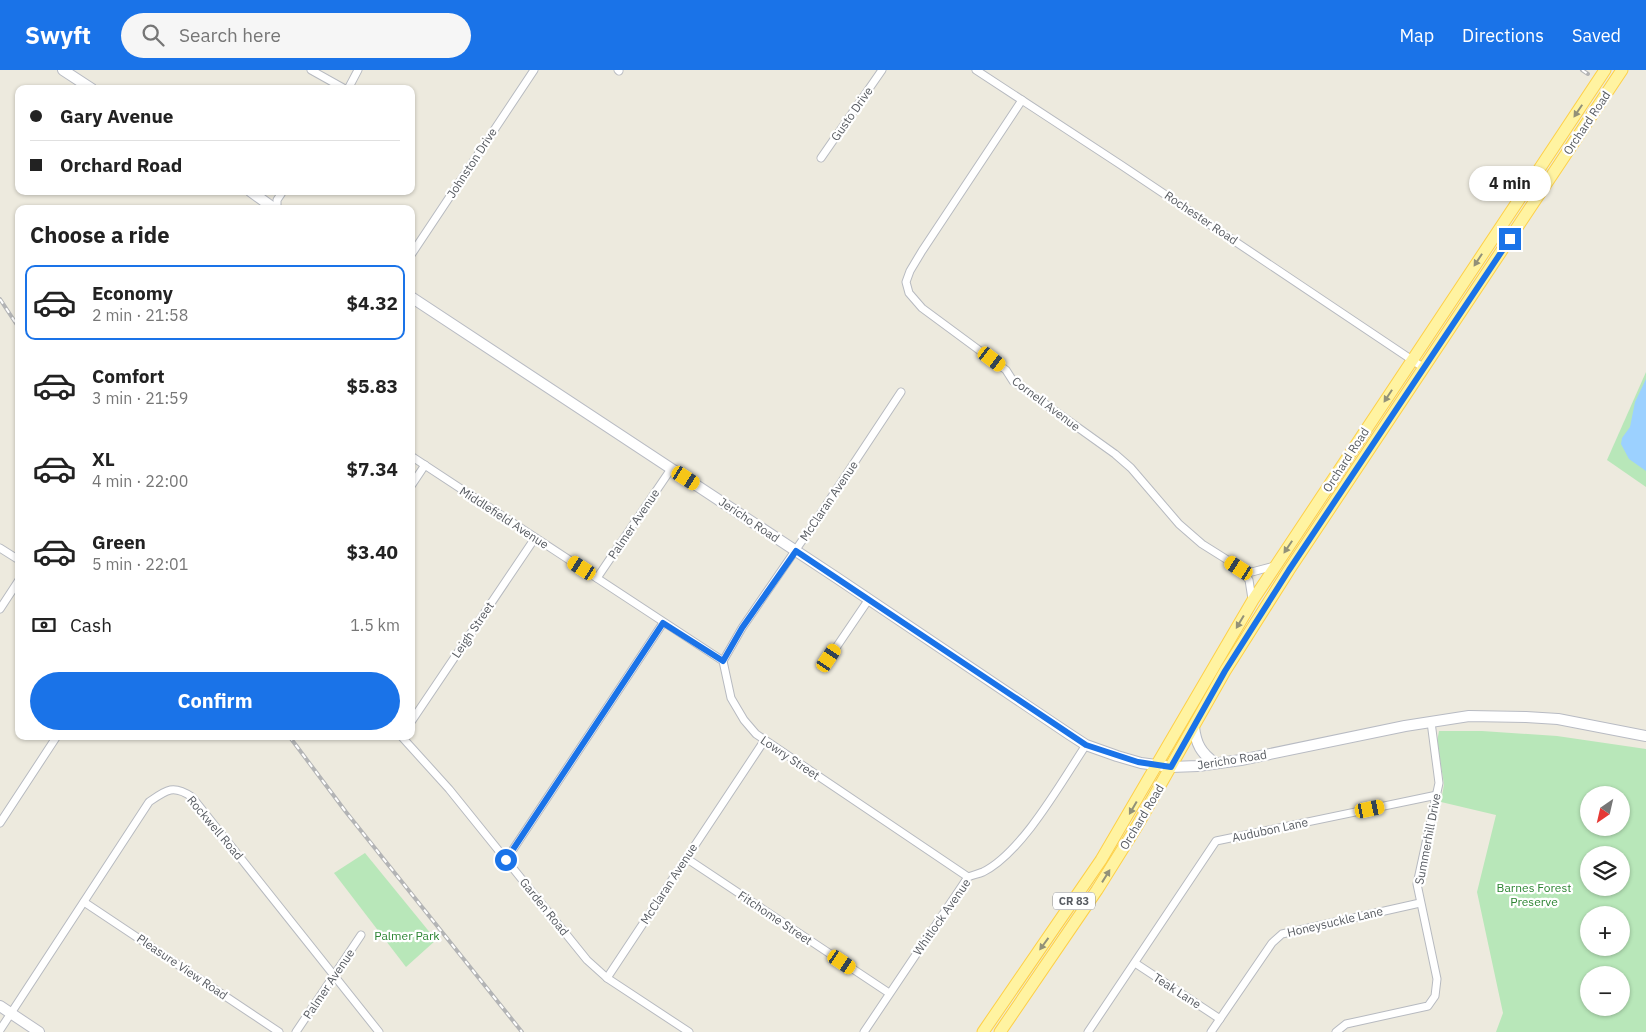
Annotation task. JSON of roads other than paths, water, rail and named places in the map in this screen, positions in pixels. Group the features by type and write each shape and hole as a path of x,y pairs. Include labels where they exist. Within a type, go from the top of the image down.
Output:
{"main road":[{"path":"63,70 86,85"},
{"name":"Orchard Road","path":"983,1032 1102,860 1253,600 1605,70"},
{"name":"Orchard Road","path":"1000,1032 1097,890 1137,826 1225,671 1289,570 1622,70"},
{"path":"256,195 270,205"},
{"name":"Jericho Road","path":"415,299 985,676 1086,745 1117,756 1171,767 1198,766 1266,755 1469,716 1526,716 1558,719 1646,736"},
{"path":"1194,727 1195,739 1200,750 1215,763"},
{"path":"0,1006 39,1032"}],"street":[{"path":"311,70 339,85"},
{"path":"349,85 358,70"},
{"name":"Johnston Drive","path":"415,249 534,70"},
{"name":"Gusto Drive","path":"821,158 882,70"},
{"name":"Rochester Road","path":"976,70 1424,368"},
{"name":"Cornell Avenue","path":"1022,100 970,176 918,258 906,282 909,292 922,308 1006,370 1013,381 1115,454 1131,468 1180,524 1202,544 1239,568 1249,580 1253,600"},
{"name":"McClaran Avenue","path":"723,661 742,628 796,551 901,392"},
{"name":"Middlefield Avenue","path":"415,459 597,578"},
{"path":"415,480 425,465"},
{"name":"Palmer Avenue","path":"597,578 671,469"},
{"name":"Leigh Street","path":"415,716 534,538"},
{"path":"0,548 15,557"},
{"path":"1239,568 1252,572 1275,566"},
{"path":"597,578 723,661"},
{"path":"0,609 15,586"},
{"path":"829,658 868,599"},
{"path":"506,860 663,623"},
{"name":"Lowry Street","path":"723,661 732,698 744,720 756,734 968,877"},
{"name":"Summerhill Drive","path":"1336,1032 1346,1024 1428,1006 1435,996 1436,979 1417,884 1439,783 1431,722"},
{"path":"0,823 55,740"},
{"name":"Garden Road","path":"404,740 449,789 587,960 607,978 689,1032"},
{"name":"McClaran Avenue","path":"607,978 764,741"},
{"name":"Whitlock Avenue","path":"864,1032 968,877 983,872 998,862 1018,843 1033,825 1086,745"},
{"name":"Rockwell Road","path":"0,1030 149,802 166,790 184,792 192,797 379,1032"},
{"name":"Audubon Lane","path":"1088,1032 1216,841 1437,795"},
{"name":"Fitchome Street","path":"686,858 889,993"},
{"name":"Pleasure View Road","path":"84,902 279,1032"},
{"name":"Honeysuckle Lane","path":"1211,1032 1272,943 1282,934 1420,903"},
{"name":"Palmer Avenue","path":"296,1032 361,935"},
{"name":"Teak Lane","path":"1135,963 1220,1019"}],"water":[{"path":"1646,379 1646,471 1629,459 1621,444 1622,438 1630,427 1635,402"}],"railway":[{"path":"1582,70 1588,74"},
{"path":"0,299 15,322"},
{"path":"292,740 346,812 522,1032"}],"park label":[{"name":"Barnes Forest Preserve","path":"1534,895"},
{"name":"Palmer Park","path":"407,936"}]}
